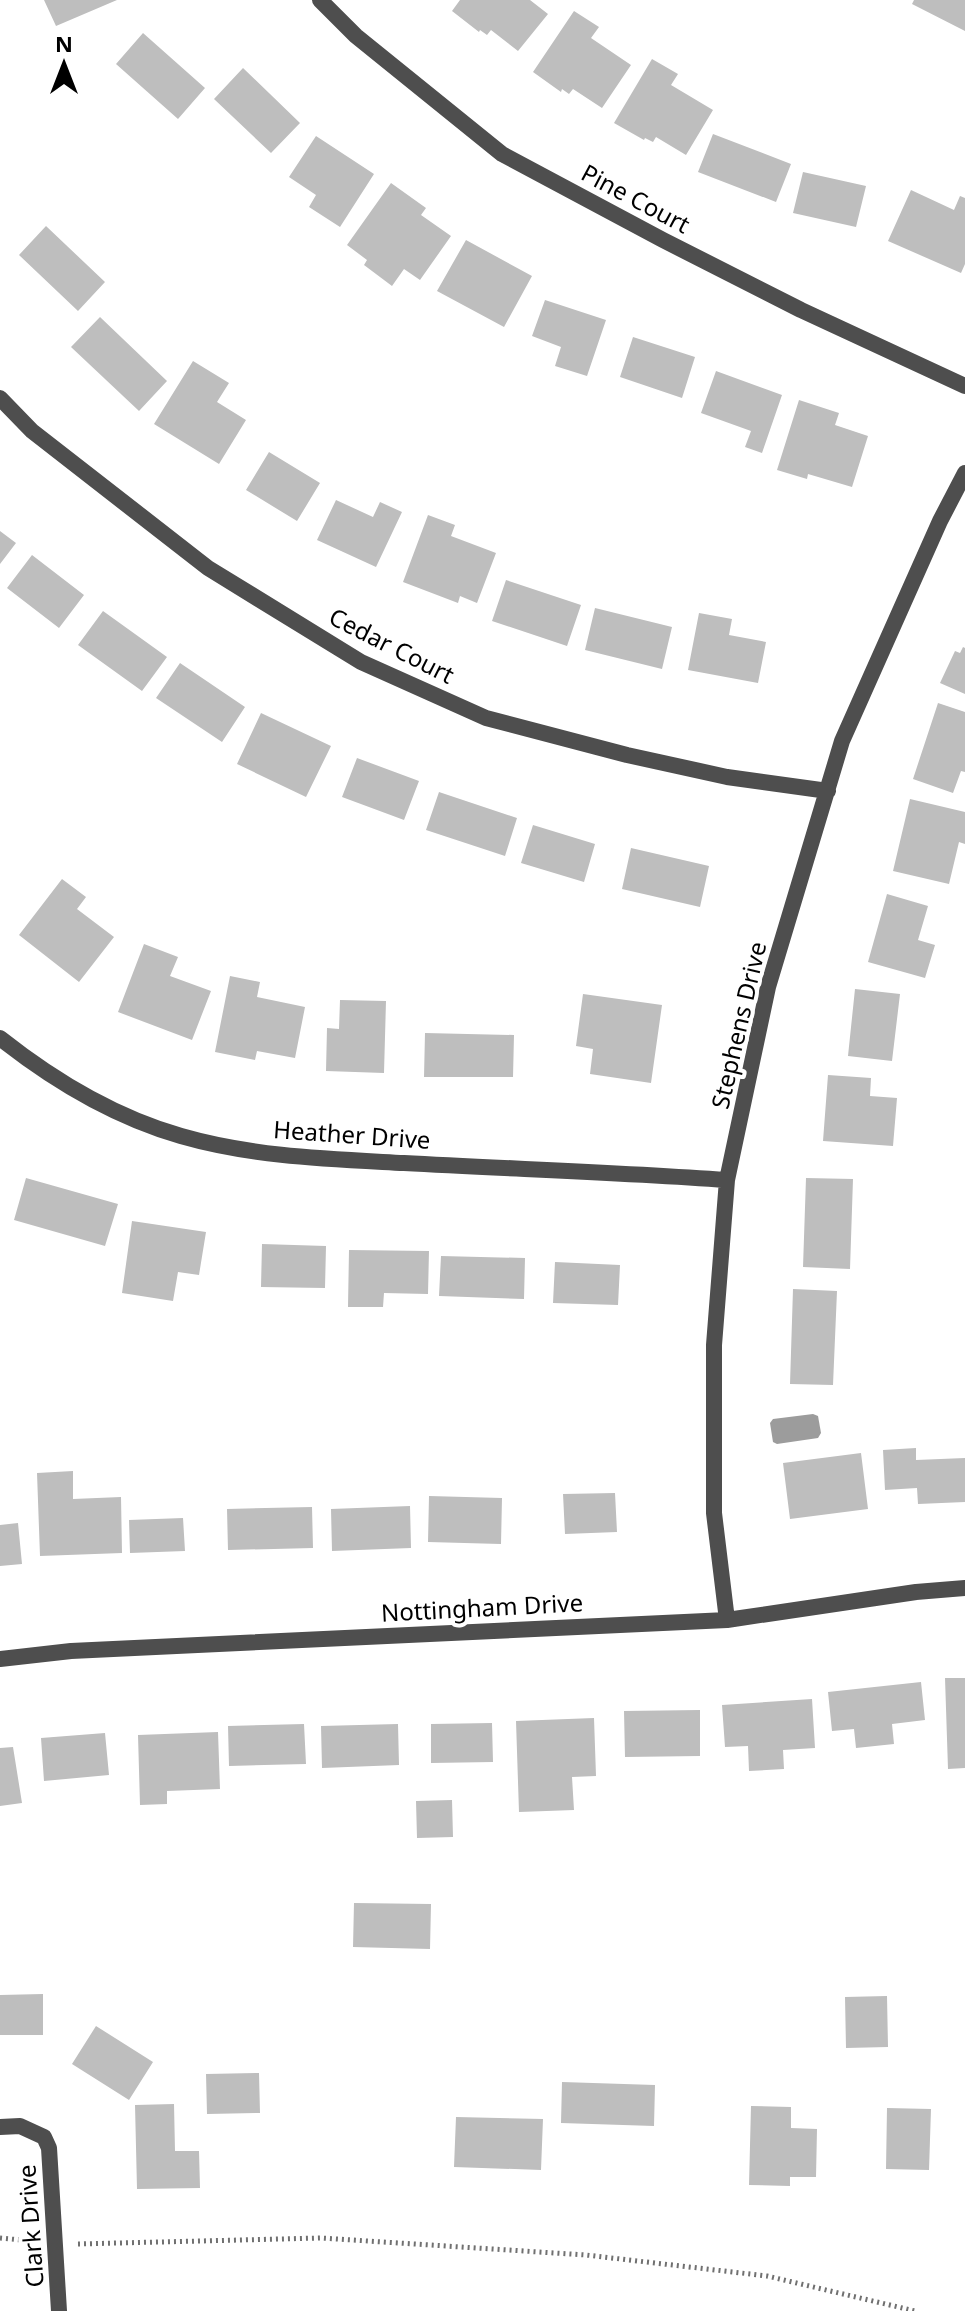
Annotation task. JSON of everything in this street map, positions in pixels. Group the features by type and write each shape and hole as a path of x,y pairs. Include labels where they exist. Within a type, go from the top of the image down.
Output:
{"street":[{"name":"Pine Court","path":"320,0 356,36 502,154 801,310 965,386"},
{"name":"Cedar Court","path":"0,398 32,431 208,568 361,662 486,718 670,765 727,777 828,791"},
{"name":"Stephens Drive","path":"727,1620 714,1513 714,1345 727,1180 768,987 842,741 940,521 965,473"},
{"name":"Heather Drive","path":"0,1038 76,1090 131,1117 178,1135 230,1147 309,1158 727,1180"},
{"name":"Nottingham Drive","path":"0,1659 71,1651 727,1620 916,1592 965,1588"},
{"name":"Clark Drive","path":"0,2127 20,2126 44,2137 49,2148 59,2311"}],"path":[{"path":"0,2238 56,2244 321,2238 586,2255 767,2276 915,2311"}],"shaded area":[{"path":"818,1416 821,1433 818,1438 773,1442 770,1423 773,1419"}],"building":[{"path":"44,0 117,0 56,26"},
{"path":"460,0 530,0 548,14 518,51 491,30 487,35 479,32 452,11"},
{"path":"914,0 965,0 965,31 912,4"},
{"path":"574,11 599,27 591,38 631,65 602,108 573,89 569,94 562,89 561,92 533,72"},
{"path":"143,33 205,88 178,119 116,64"},
{"path":"652,59 678,74 671,85 713,110 686,155 656,137 653,142 644,140 614,123"},
{"path":"243,68 300,123 271,153 214,99"},
{"path":"713,134 791,164 776,202 698,172"},
{"path":"316,136 374,174 340,227 309,207 316,195 289,177"},
{"path":"803,172 866,186 856,227 793,213"},
{"path":"391,183 426,208 421,215 451,236 420,280 404,269 392,286 364,265 367,260 347,245"},
{"path":"911,190 954,210 960,196 965,198 965,264 961,273 888,241"},
{"path":"46,226 105,282 78,311 19,255"},
{"path":"466,240 532,276 504,327 437,291"},
{"path":"545,300 606,320 587,376 555,366 561,347 532,336"},
{"path":"100,317 167,381 139,411 71,347"},
{"path":"633,337 695,357 682,398 620,377"},
{"path":"193,361 229,383 217,402 246,420 219,464 154,424"},
{"path":"716,371 782,395 762,453 745,447 751,431 701,413"},
{"path":"799,400 839,413 835,425 868,436 852,487 808,474 807,479 777,470"},
{"path":"269,452 320,483 297,521 246,490"},
{"path":"336,500 373,517 380,502 402,512 376,567 317,540"},
{"path":"428,515 455,525 451,536 496,553 477,603 460,596 458,603 403,582"},
{"path":"0,531 16,543 0,564"},
{"path":"32,555 84,595 59,628 7,588"},
{"path":"506,580 581,605 567,646 492,621"},
{"path":"595,608 672,627 662,669 585,650"},
{"path":"103,611 167,657 142,691 78,645"},
{"path":"699,613 732,619 729,635 766,642 758,683 688,670"},
{"path":"963,647 965,694 940,683 955,651 960,653"},
{"path":"180,663 245,707 222,742 156,698"},
{"path":"938,703 965,712 965,772 961,771 953,793 913,779"},
{"path":"261,713 331,746 306,797 237,764"},
{"path":"357,758 419,781 404,820 342,797"},
{"path":"439,792 517,818 505,856 426,830"},
{"path":"910,799 965,812 965,844 959,842 949,884 893,871"},
{"path":"533,825 595,844 584,882 521,863"},
{"path":"631,848 709,866 700,907 622,889"},
{"path":"62,879 86,897 77,909 114,937 79,982 19,935"},
{"path":"887,894 928,906 918,940 935,945 925,978 868,962"},
{"path":"144,944 178,957 170,976 211,991 192,1040 118,1012"},
{"path":"230,976 260,982 257,997 305,1007 295,1058 257,1051 255,1060 215,1052"},
{"path":"855,989 900,994 892,1061 848,1056"},
{"path":"583,994 662,1005 651,1083 590,1074 593,1049 576,1046"},
{"path":"340,1000 386,1001 384,1073 326,1071 327,1028 339,1029"},
{"path":"425,1033 514,1035 513,1077 424,1077"},
{"path":"828,1075 871,1078 870,1096 897,1098 893,1146 823,1141"},
{"path":"26,1178 118,1204 105,1246 14,1220"},
{"path":"806,1178 853,1179 850,1269 803,1267"},
{"path":"132,1221 206,1232 199,1275 178,1272 173,1301 122,1293"},
{"path":"262,1244 326,1246 325,1288 261,1287"},
{"path":"349,1250 429,1251 428,1294 384,1293 383,1307 348,1307"},
{"path":"441,1256 525,1258 524,1299 439,1296"},
{"path":"555,1262 620,1265 618,1305 553,1303"},
{"path":"793,1289 837,1291 833,1385 790,1384"},
{"path":"916,1448 916,1460 965,1458 965,1502 918,1504 917,1488 885,1490 883,1450"},
{"path":"861,1453 868,1509 790,1519 783,1463"},
{"path":"73,1471 73,1499 121,1497 122,1553 40,1556 37,1473"},
{"path":"615,1493 617,1532 565,1534 563,1494"},
{"path":"429,1496 502,1498 501,1544 428,1542"},
{"path":"410,1506 411,1548 332,1551 331,1509"},
{"path":"312,1507 313,1548 228,1550 227,1509"},
{"path":"183,1518 185,1551 130,1553 129,1520"},
{"path":"18,1523 22,1564 0,1566 0,1525"},
{"path":"945,1678 965,1678 965,1768 948,1769"},
{"path":"921,1682 925,1720 892,1724 894,1744 856,1748 854,1729 832,1731 828,1692"},
{"path":"812,1699 815,1748 783,1750 784,1769 749,1771 748,1746 725,1747 722,1705"},
{"path":"700,1710 700,1756 625,1757 624,1711"},
{"path":"594,1718 596,1776 572,1777 574,1810 519,1812 516,1721"},
{"path":"492,1723 493,1762 431,1763 431,1724"},
{"path":"304,1724 306,1764 229,1766 228,1726"},
{"path":"398,1724 399,1765 322,1768 321,1726"},
{"path":"218,1732 220,1789 167,1791 167,1804 140,1805 138,1735"},
{"path":"105,1733 109,1775 44,1781 41,1738"},
{"path":"13,1747 22,1803 0,1806 0,1748"},
{"path":"452,1800 453,1837 417,1838 416,1801"},
{"path":"354,1903 431,1904 430,1949 353,1947"},
{"path":"43,1994 43,2035 0,2035 0,1995"},
{"path":"887,1996 888,2047 846,2048 845,1997"},
{"path":"96,2026 153,2062 129,2100 72,2064"},
{"path":"259,2073 260,2113 207,2114 206,2074"},
{"path":"562,2082 655,2085 654,2126 561,2123"},
{"path":"174,2104 175,2151 199,2151 200,2188 137,2189 135,2105"},
{"path":"751,2106 791,2107 791,2128 817,2129 816,2177 790,2177 790,2186 749,2185"},
{"path":"887,2108 931,2109 929,2170 886,2169"},
{"path":"456,2117 543,2119 541,2170 454,2167"}]}
